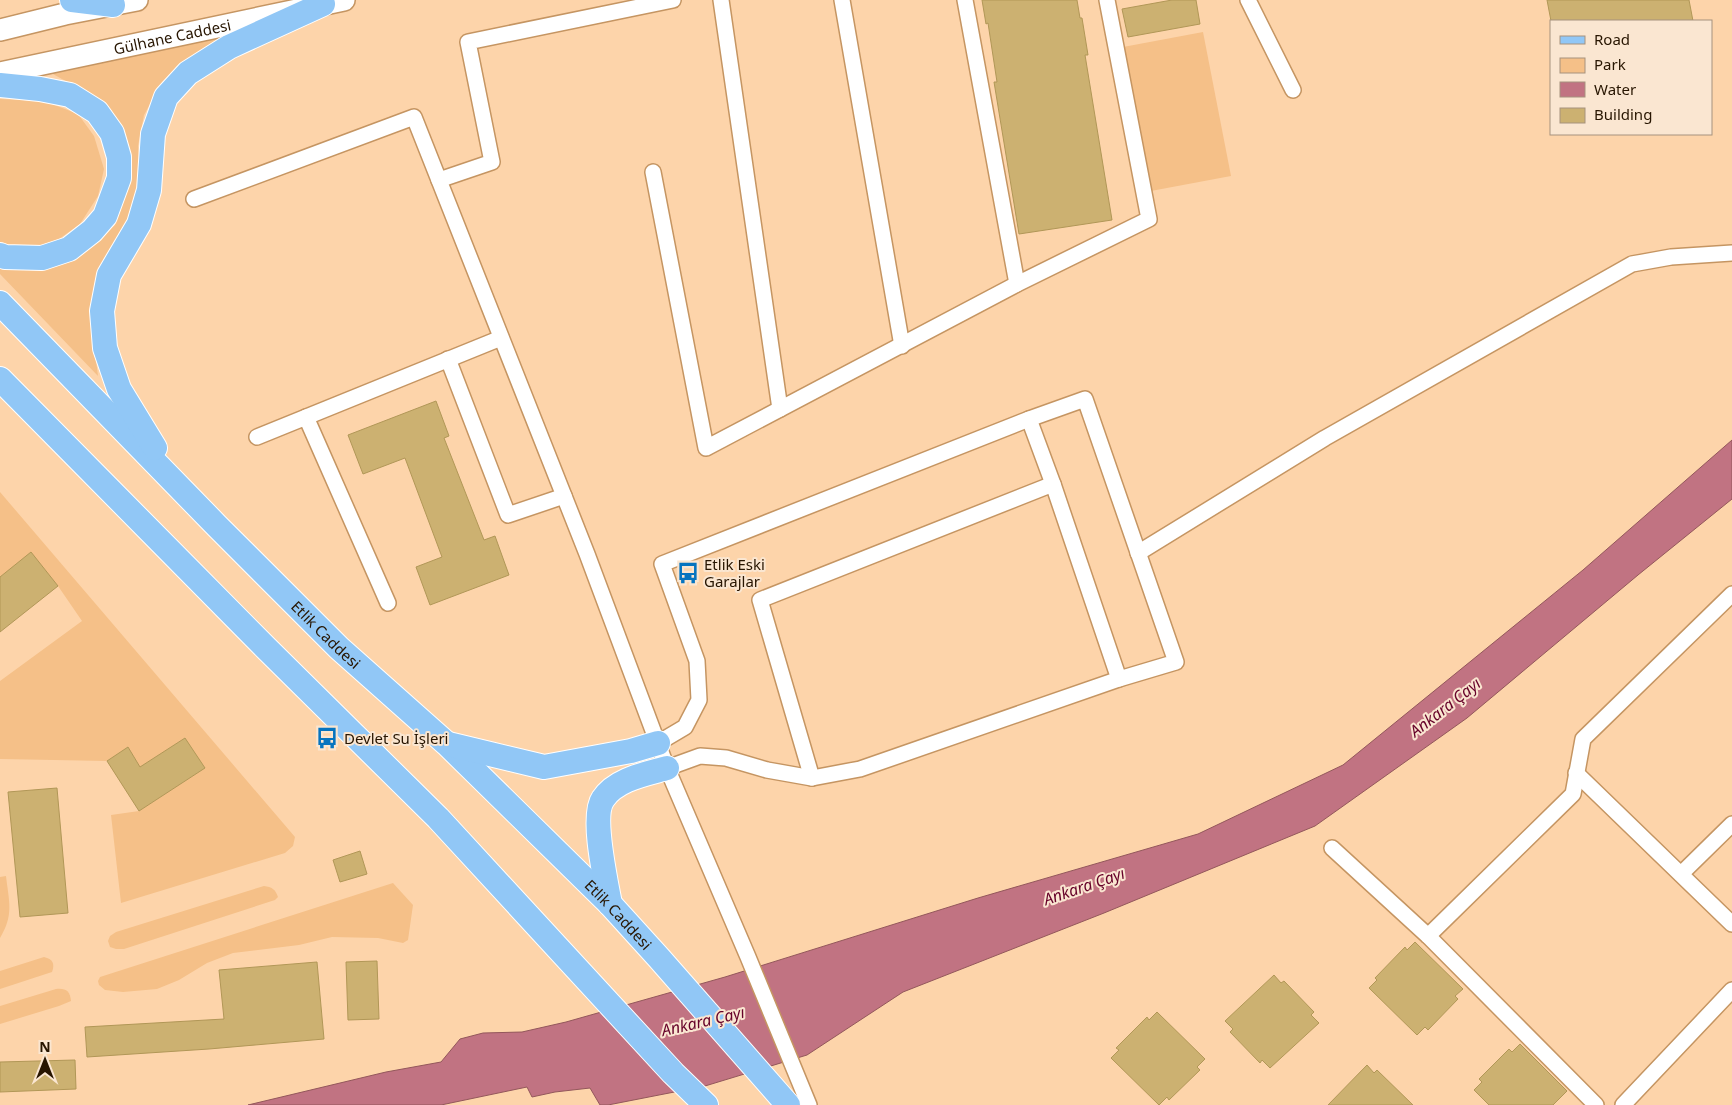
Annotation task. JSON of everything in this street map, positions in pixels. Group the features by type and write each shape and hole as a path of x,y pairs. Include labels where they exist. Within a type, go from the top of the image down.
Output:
{"main road":[{"path":"72,0 113,6"},
{"path":"0,30 65,14 137,0"},
{"path":"176,484 119,389 104,348 102,312 109,275 139,224 148,190 153,134 166,97 188,73 230,47 334,2"},
{"name":"Gülhane Caddesi","path":"3,81 334,2"},
{"path":"0,255 5,257 42,258 69,249 92,231 105,216 119,178 119,157 112,133 97,112 70,95 3,81"},
{"name":"Etlik Caddesi","path":"0,303 339,648 448,744 610,904 660,958 788,1105"},
{"path":"0,379 438,818 673,1073 706,1105"},
{"path":"0,400 47,428"},
{"path":"448,744 544,767 630,751 658,743"},
{"path":"610,904 598,813 602,799 616,787 634,778 667,768"}],"street":[{"path":"439,180 492,162 468,42 673,0"},
{"path":"721,0 780,409"},
{"path":"842,0 902,346"},
{"path":"964,0 1017,284"},
{"path":"653,172 706,448 1017,284 1149,219 1108,0"},
{"path":"1248,0 1294,90"},
{"path":"194,199 414,117 564,496 667,768 748,957 808,1105"},
{"path":"1138,553 1325,438 1632,264 1671,257 1732,253"},
{"path":"257,437 501,338"},
{"path":"448,359 508,515 564,496"},
{"path":"658,743 685,728 699,700 697,661 662,564 1029,419 1085,399 1176,662 1119,679 860,769 812,778 767,770 726,758 700,756 667,768"},
{"path":"306,417 388,603"},
{"path":"1029,419 1119,679"},
{"path":"812,778 760,600 1053,484"},
{"path":"1428,936 1572,794 1583,739 1732,594"},
{"path":"1576,773 1732,924"},
{"path":"1682,874 1732,824"},
{"path":"1332,848 1428,936 1596,1105"},
{"path":"1622,1105 1732,990"}],"green space":[{"path":"253,29 184,62 162,82 144,115 138,146 140,175 134,203 91,319 98,376 0,274 0,264 55,266 82,254 115,225 124,196 84,91 51,73 149,49"},
{"path":"1203,32 1231,176 1151,191 1123,47"},
{"path":"0,99 44,101 78,114 94,136 104,169 98,196 80,224 52,244 20,248 0,242"},
{"path":"0,492 295,837 293,846 285,853 121,903 111,815 139,811 205,768 185,738 140,767 128,747 107,761 0,759 0,681 82,621 58,586 31,553 0,577"},
{"path":"6,876 9,915 0,938 0,877"},
{"path":"393,883 413,905 408,940 403,943 378,938 332,937 299,945 233,953 207,963 179,980 157,989 123,992 105,990 99,985 100,977"},
{"path":"264,886 276,892 278,897 275,900 124,949 110,947 108,941 110,936 116,932"},
{"path":"44,957 52,962 52,972 0,989 0,971"},
{"path":"56,989 67,991 71,1001 0,1024 0,1006"}],"water":[{"name":"Ankara Çayı","path":"1732,440 1732,499 1467,718 1315,826 1104,913 903,992 807,1055 705,1086 608,1105 600,1105 590,1088 532,1097 527,1087 441,1105 248,1105 386,1072 441,1062 460,1039 483,1033 522,1032 566,1022 725,977 978,898 1198,834 1343,765 1583,570"}],"building":[{"path":"982,0 1077,0 1088,55 1085,55 1112,220 1019,234 994,82 997,82 988,23 986,24"},
{"path":"1172,0 1196,0 1200,24 1128,37 1122,9"},
{"path":"1547,0 1689,0 1693,20 1551,20"},
{"path":"436,401 449,436 444,438 484,540 495,536 509,575 430,605 416,567 442,557 405,458 363,474 348,435"},
{"path":"31,552 58,586 0,632 0,577"},
{"path":"185,738 205,768 139,811 107,761 128,747 140,767"},
{"path":"57,788 68,913 20,917 8,792"},
{"path":"360,851 367,874 340,882 333,860"},
{"path":"1415,942 1463,989 1455,996 1458,999 1428,1030 1425,1027 1417,1035 1369,988 1377,980 1375,978 1405,947 1407,950"},
{"path":"377,961 379,1019 348,1020 346,962"},
{"path":"317,962 324,1039 87,1057 85,1027 224,1019 219,970"},
{"path":"1274,975 1281,983 1284,981 1314,1012 1311,1015 1319,1023 1270,1068 1262,1060 1260,1063 1230,1032 1233,1029 1225,1021"},
{"path":"1157,1012 1205,1059 1197,1067 1200,1070 1169,1100 1167,1097 1159,1105 1111,1058 1119,1050 1116,1048 1147,1017 1149,1020"},
{"path":"1520,1044 1567,1091 1553,1105 1489,1105 1474,1090 1482,1082 1479,1079 1509,1049 1512,1052"},
{"path":"75,1060 76,1089 0,1092 0,1062"},
{"path":"1367,1065 1374,1073 1377,1070 1413,1105 1328,1105"}],"place":[{"name":"Etlik Eski Garajlar","path":"688,573"},
{"name":"Devlet Su İşleri","path":"327,738"}]}
